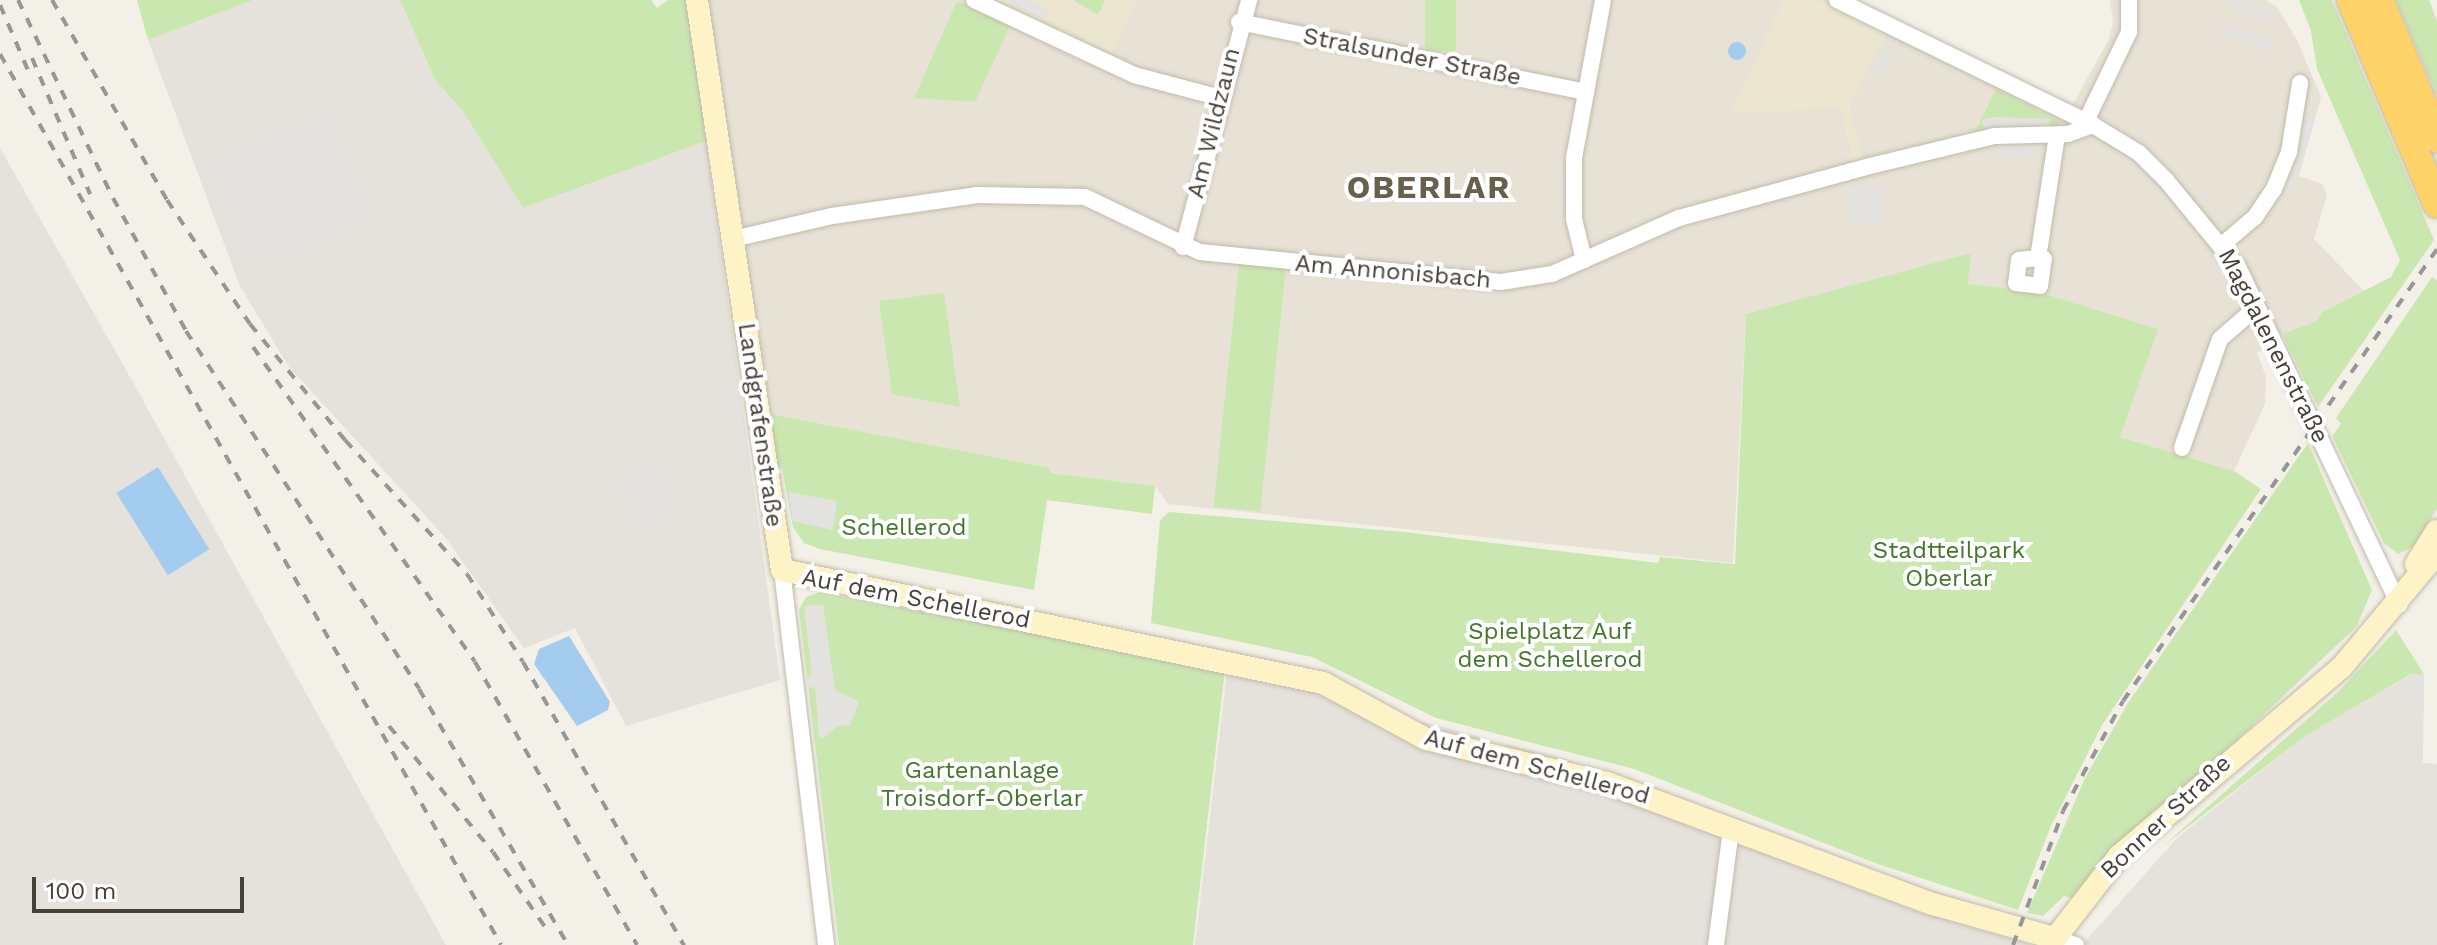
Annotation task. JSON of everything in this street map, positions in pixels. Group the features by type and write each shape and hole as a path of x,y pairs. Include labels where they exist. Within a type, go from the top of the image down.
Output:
{"highway":[{"path":"2351,0 2437,204"},
{"path":"2379,0 2437,138"}],"street":[{"name":"Landgrafenstraße","path":"697,0 782,570 826,945"},
{"path":"974,0 1134,75 1221,98"},
{"name":"Am Wildzaun","path":"1183,247 1239,22 1249,0"},
{"path":"1584,260 1576,242 1572,192 1603,0"},
{"name":"Magdalenenstraße","path":"1837,0 2090,123 2139,153 2223,244 2257,307 2396,599"},
{"path":"2090,123 2129,32 2129,0"},
{"name":"Stralsunder Straße","path":"1239,22 1586,92"},
{"path":"2223,244 2255,217 2274,189 2289,152 2300,83"},
{"name":"Am Annonisbach","path":"733,239 832,216 977,195 1085,197 1183,247 1475,283 1527,280 1584,260 1679,218 1994,136 2057,135 2090,123"},
{"path":"2038,258 2057,135"},
{"path":"2182,448 2220,339 2257,307"},
{"name":"Bonner Straße","path":"2396,599 2437,531"},
{"name":"Bonner Straße","path":"2052,942 2119,856 2296,702 2341,668 2437,553"},
{"name":"Auf dem Schellerod","path":"782,570 1313,680 1351,695 1426,739 1607,783 1933,904 2052,942"},
{"path":"1716,945 1731,829"},
{"path":"2052,942 2076,945"}],"shaded area":[{"path":"253,0 400,0 435,80 463,111 523,208 706,141 780,680 626,726 575,628 524,648 445,537 289,367 240,286 148,40"},
{"path":"708,0 1848,0 2069,111 2109,39 2113,22 2110,0 2265,0 2276,6 2297,40 2321,97 2299,176 2322,184 2327,195 2314,239 2364,291 2316,322 2282,334 2257,353 2266,377 2265,404 2234,471 2120,437 2157,329 2039,292 1968,284 1970,254 1746,314 1733,563 1168,504 1155,486 1050,473 1050,468 771,414"},
{"path":"989,0 1137,0 1110,56"},
{"path":"1010,0 1030,0 1049,9 1044,21 1008,4"},
{"path":"1783,0 1817,0 1887,33 1849,108 1863,162 1854,164 1841,109 1731,113"},
{"path":"2239,0 2276,15 2281,25 2239,13 2227,1"},
{"path":"2221,26 2272,40 2269,49 2219,34"},
{"path":"1884,49 1894,54 1882,78 1872,73"},
{"path":"327,114 370,220 253,267 210,161"},
{"path":"1994,117 2049,119 2049,130 1985,131 1982,120"},
{"path":"2304,118 2315,121 2292,192 2284,189"},
{"path":"2002,144 2039,146 2038,157 2001,155"},
{"path":"0,148 135,386 446,945 0,945"},
{"path":"1851,186 1884,189 1881,224 1848,221"},
{"path":"658,465 675,515 644,526 627,476"},
{"path":"788,492 837,501 833,530 793,521"},
{"path":"823,605 835,690 859,702 850,726 839,725 824,738 819,738 815,687 808,688 807,678 812,676 804,606"},
{"path":"1227,671 1327,696 1417,748 1583,786 1911,909 2031,945 1195,945"},
{"path":"2412,674 2424,674 2423,763 2437,764 2437,945 2082,945 2177,838 2302,738"},
{"path":"2412,674 2424,674 2424,714 2412,714"},
{"path":"1426,722 1491,740 1494,746 1418,723"},
{"path":"1507,744 1572,760 1571,766 1506,750"}],"green space":[{"path":"137,0 253,0 148,40"},
{"path":"400,0 651,0 657,8 668,0 690,0 706,141 523,208 463,111 435,80"},
{"path":"1073,0 1105,0 1098,15"},
{"path":"1425,0 1456,0 1456,51 1425,51"},
{"path":"2299,0 2332,0 2434,240 2318,407 2282,334 2315,322 2323,312 2391,277 2400,260 2317,69 2311,31"},
{"path":"2396,0 2429,0 2437,21 2437,95"},
{"path":"957,1 1010,26 975,102 914,98"},
{"path":"1996,89 2060,122 2058,130 2049,130 2049,119 1974,134"},
{"name":"Stadtteilpark Oberlar","path":"1971,253 1968,284 2039,292 2158,329 2120,437 2234,471 2261,489 2102,725 2051,826 2018,910 1875,863 1634,769 1436,718 1312,657 1151,623 1160,520 1169,512 1404,532 1658,563 1660,557 1735,564 1746,314"},
{"path":"1239,264 1286,269 1260,512 1213,507"},
{"path":"2432,277 2437,280 2437,509 2413,547 2398,554 2384,543 2332,436 2341,424 2336,418"},
{"path":"944,293 960,407 892,394 879,301"},
{"name":"Schellerod","path":"771,414 1050,468 1050,473 1155,486 1152,514 1047,500 1034,590 820,549 804,543 793,527 782,468 776,467"},
{"path":"2308,443 2372,590 2357,626 2071,898 2064,896 2043,916 2027,913 2085,778 2128,703"},
{"name":"Gartenanlage Troisdorf-Oberlar","path":"820,592 1225,670 1193,945 839,945 799,610 806,597"},
{"path":"2396,630 2424,674 2411,674 2302,738 2162,847 2339,691"}],"water":[{"path":"1733,42 1741,42 1746,51 1744,58 1733,60 1728,55 1728,47"},
{"path":"158,467 209,549 168,575 116,493"},
{"path":"569,636 610,702 608,710 577,726 534,664 539,649"}],"railway":[{"path":"18,0 113,198 186,331 419,689 568,945"},
{"path":"52,0 167,200 250,324 345,440 467,574 523,662 684,945"},
{"path":"0,5 30,75"},
{"path":"0,54 501,945"},
{"path":"32,58 90,194"},
{"path":"2013,945 2063,811 2123,701 2437,249"},
{"path":"253,347 475,662 637,945"},
{"path":"389,726 493,852 548,931"}],"district":[{"name":"OBERLAR","path":"1429,187"}],"park label":[{"name":"Spielplatz Auf dem Schellerod","path":"1550,646"}]}
